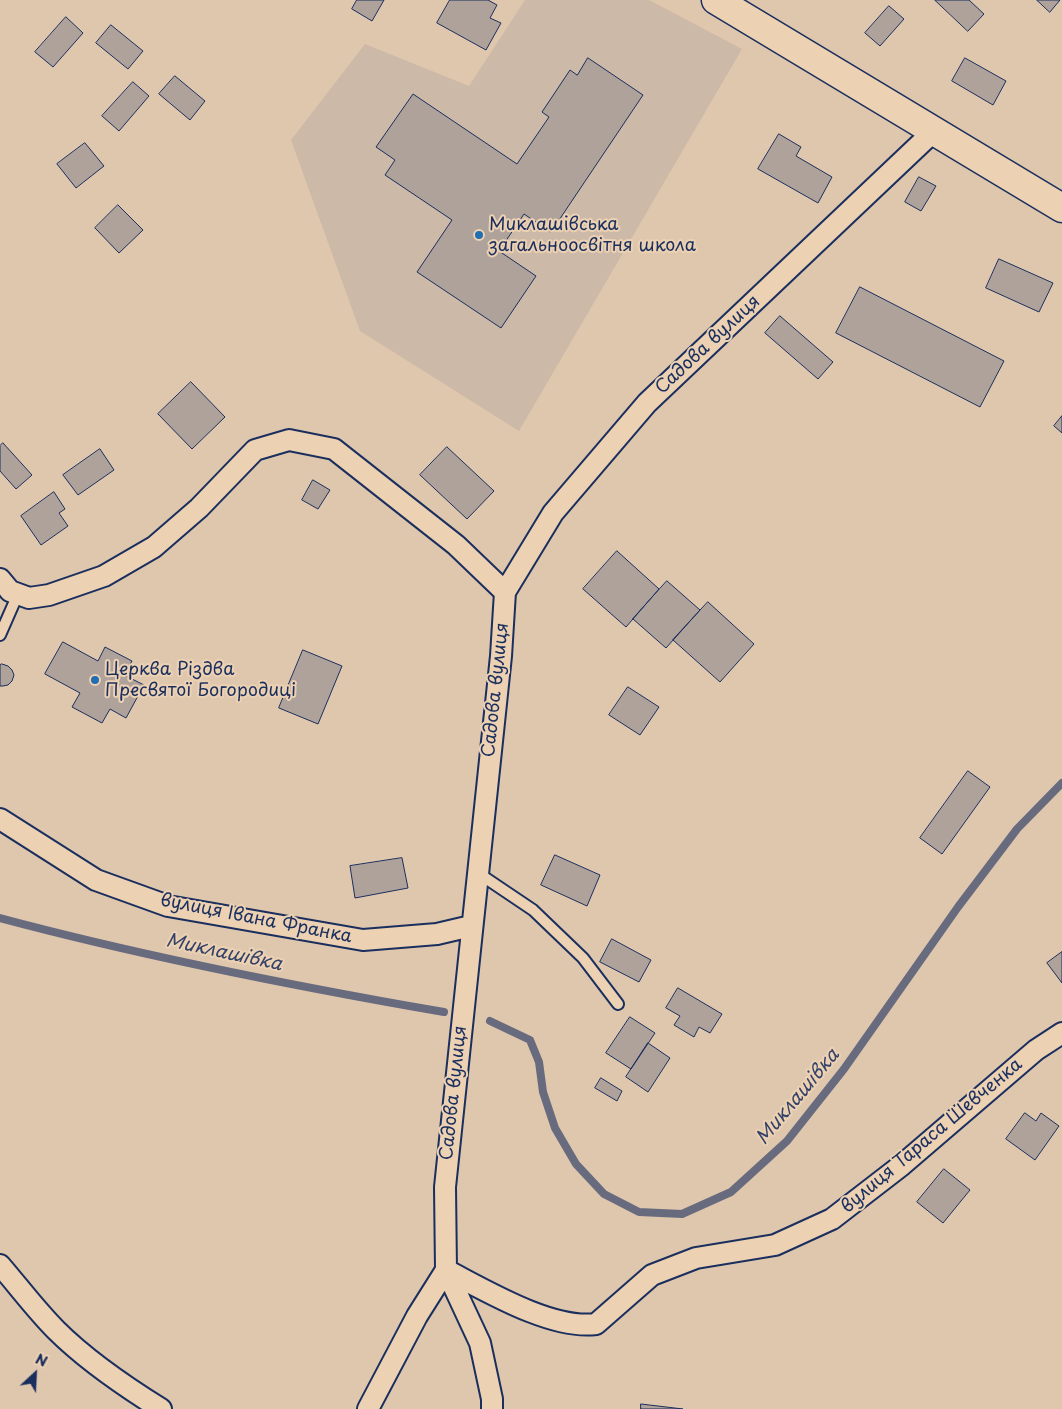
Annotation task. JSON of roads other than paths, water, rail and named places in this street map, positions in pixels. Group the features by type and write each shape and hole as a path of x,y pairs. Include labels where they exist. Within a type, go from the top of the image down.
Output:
{"street":[{"path":"716,0 1062,208"},
{"name":"Садова вулиця","path":"492,1409 492,1399 480,1343 446,1270 444,1187 501,656 505,592 553,513 647,403 934,131"},
{"path":"0,579 10,591 29,598 50,595 104,576 154,548 199,508 255,450 289,440 334,449 456,545 505,592"},
{"name":"вулиця Івана Франка","path":"0,819 96,880 168,906 364,940 437,934 471,926"},
{"name":"вулиця Тараса Шевченка","path":"446,1270 520,1307 558,1320 584,1325 596,1324 652,1275 696,1258 722,1252 775,1245 832,1219 902,1165 1036,1050 1062,1033"},
{"path":"0,1265 55,1329 85,1356 161,1409"},
{"path":"368,1409 416,1316 446,1270"}],"lane":[{"path":"0,635 18,594"},
{"path":"477,873 533,910 583,958 618,1004"}],"waterway":[{"name":"Миклашівка","path":"490,1021 530,1040 539,1062 543,1092 555,1128 576,1164 604,1194 639,1212 682,1214 731,1192 787,1141 844,1069 958,907 1017,829 1062,783"},
{"name":"Миклашівка","path":"0,918 220,970 444,1012"}],"place":[{"name":"Миклашівська загальноосвітня школа","path":"479,235"},
{"name":"Церква Різдва Пресвятої Богородиці","path":"95,680"}]}
